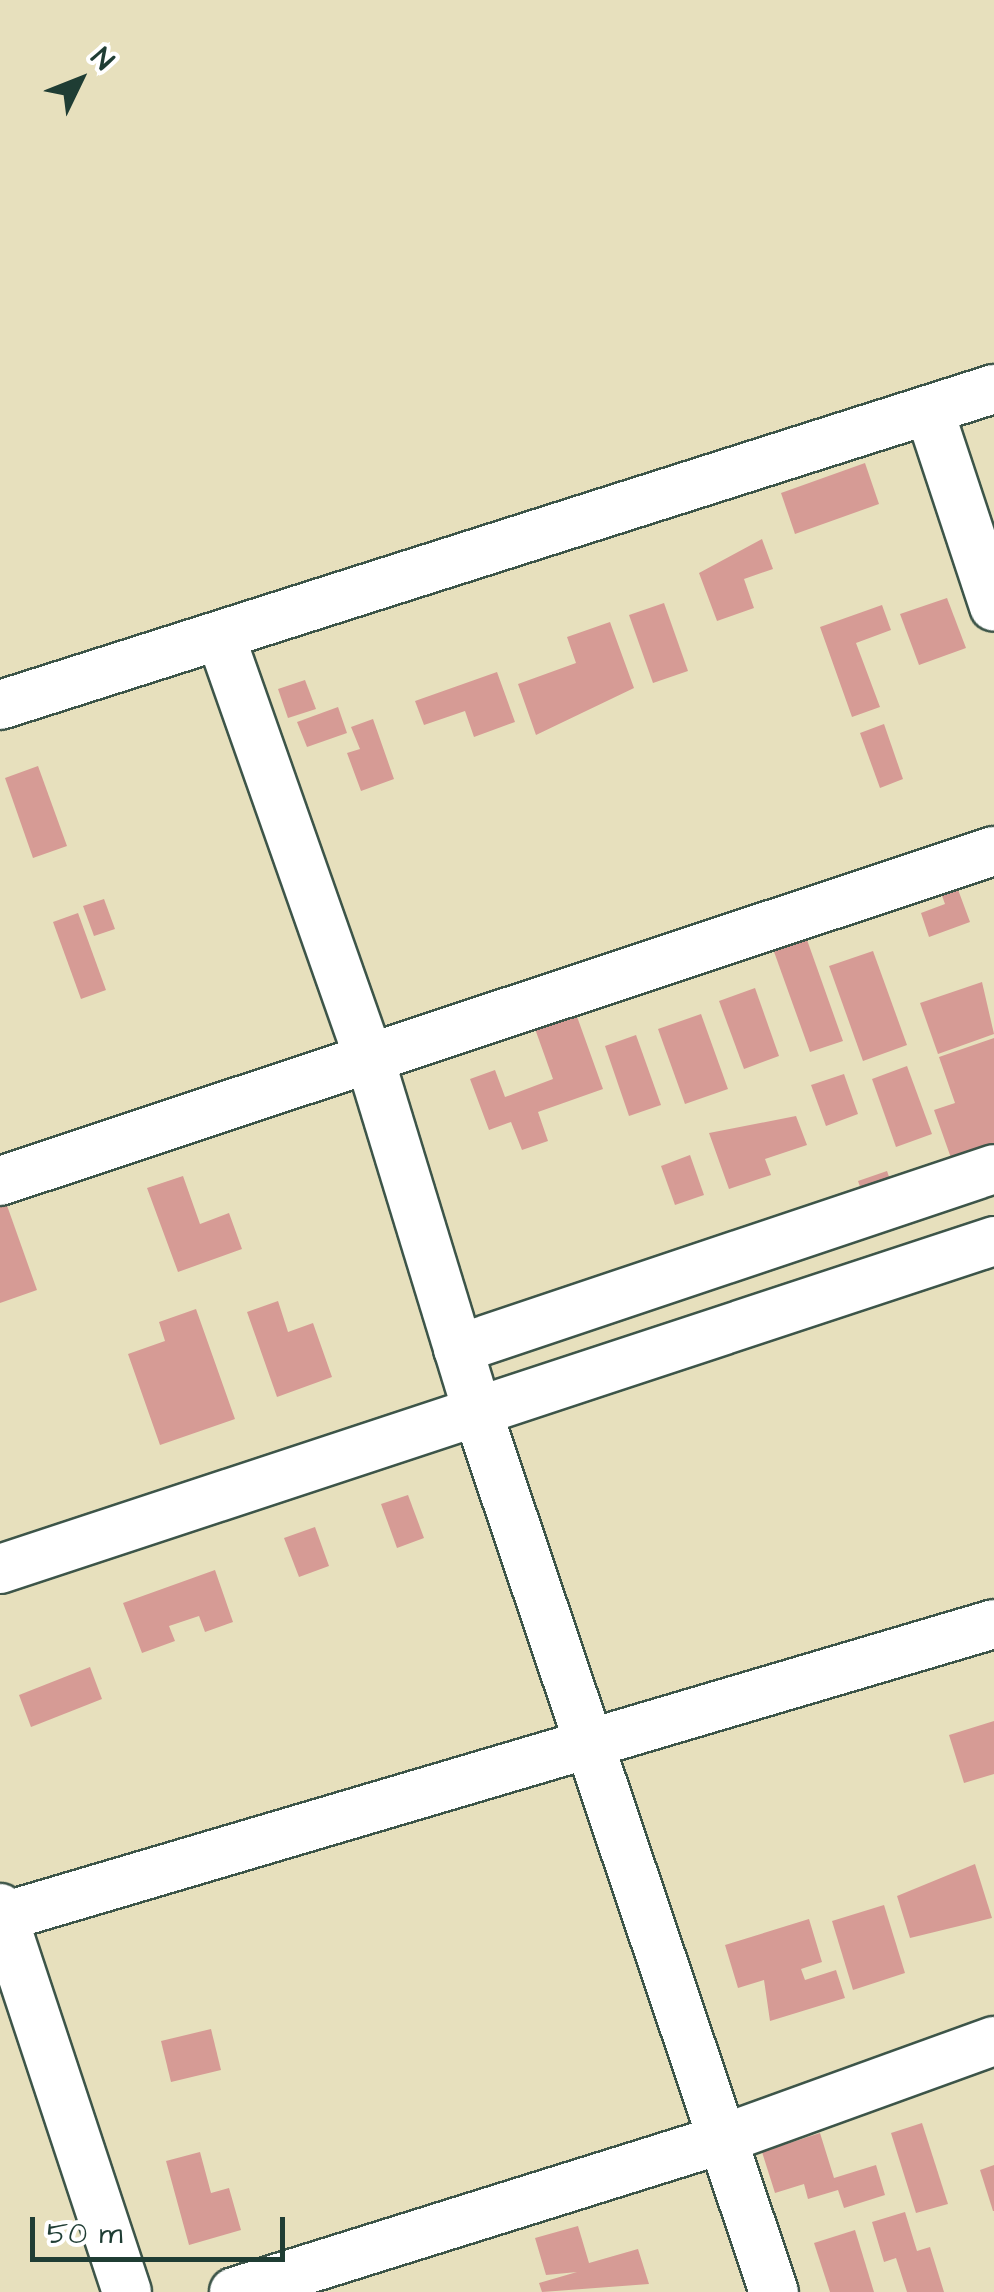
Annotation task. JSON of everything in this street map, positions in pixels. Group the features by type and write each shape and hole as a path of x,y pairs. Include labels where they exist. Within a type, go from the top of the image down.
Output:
{"street":[{"path":"0,706 994,388"},
{"path":"929,410 994,607"},
{"path":"221,638 370,1060 479,1417 774,2292"},
{"path":"0,1181 994,851"},
{"path":"458,1350 994,1168"},
{"path":"0,1569 479,1417 994,1241"},
{"path":"127,2292 1,1913 994,1624"},
{"path":"234,2292 723,2139 994,2041"}],"building":[{"path":"865,463 879,504 795,534 781,493"},
{"path":"762,539 773,569 744,579 754,608 717,621 699,573"},
{"path":"947,598 966,648 919,665 900,614"},
{"path":"664,603 688,671 653,683 629,615"},
{"path":"882,605 891,630 856,643 880,707 852,717 820,627"},
{"path":"610,622 634,688 536,735 518,684 576,663 567,637"},
{"path":"497,672 515,722 474,737 465,711 424,725 415,701"},
{"path":"305,680 316,709 288,718 278,689"},
{"path":"338,707 347,733 307,747 297,722"},
{"path":"373,719 394,779 361,791 347,753 360,749 351,727"},
{"path":"884,724 903,779 880,788 860,733"},
{"path":"38,766 67,846 33,858 5,778"},
{"path":"953,876 970,922 929,937 921,913 945,904 937,882"},
{"path":"104,899 115,929 94,936 83,906"},
{"path":"78,913 106,990 81,999 53,922"},
{"path":"801,923 843,1041 810,1052 768,935"},
{"path":"873,951 907,1045 863,1061 829,966"},
{"path":"982,982 994,1034 938,1054 920,1003"},
{"path":"755,988 779,1056 744,1069 719,1001"},
{"path":"570,997 603,1089 538,1112 548,1141 522,1150 511,1122 489,1130 470,1079 495,1070 505,1097 553,1079 529,1012"},
{"path":"701,1014 728,1089 685,1104 658,1029"},
{"path":"636,1035 661,1105 629,1116 605,1046"},
{"path":"994,1038 994,1158 956,1172 934,1110 955,1103 939,1057"},
{"path":"907,1066 932,1134 896,1147 872,1079"},
{"path":"844,1074 858,1114 826,1126 811,1085"},
{"path":"796,1116 807,1145 765,1159 771,1175 729,1189 709,1133"},
{"path":"690,1155 704,1195 675,1205 661,1166"},
{"path":"887,1171 894,1191 865,1201 858,1181"},
{"path":"183,1176 200,1224 229,1213 242,1249 178,1272 147,1188"},
{"path":"4,1197 37,1290 0,1303 0,1198"},
{"path":"278,1301 288,1332 313,1323 332,1377 277,1397 247,1312"},
{"path":"196,1309 235,1419 160,1445 128,1354 165,1341 159,1322"},
{"path":"408,1495 424,1538 397,1548 381,1504"},
{"path":"315,1527 329,1566 299,1577 284,1538"},
{"path":"215,1570 233,1622 205,1632 199,1616 169,1626 175,1641 142,1653 123,1603"},
{"path":"90,1667 102,1699 31,1727 19,1695"},
{"path":"994,1721 994,1774 964,1783 949,1735"},
{"path":"975,1864 992,1918 910,1938 897,1896"},
{"path":"884,1905 905,1973 853,1990 832,1921"},
{"path":"809,1919 822,1962 801,1969 805,1980 836,1970 845,1998 770,2021 764,1980 738,1988 725,1945"},
{"path":"211,2029 221,2070 171,2082 161,2041"},
{"path":"922,2123 948,2204 916,2213 891,2133"},
{"path":"820,2133 834,2178 876,2165 885,2195 844,2208 838,2190 808,2199 804,2184 775,2193 762,2152"},
{"path":"200,2152 211,2193 229,2188 241,2230 189,2245 166,2161"},
{"path":"994,2165 994,2211 993,2211 980,2170"},
{"path":"905,2212 917,2251 930,2247 944,2292 907,2292 896,2258 884,2262 872,2222"},
{"path":"578,2226 589,2263 638,2249 649,2284 542,2292 539,2283 577,2272 546,2275 535,2238"},
{"path":"855,2230 874,2292 830,2292 814,2243"}]}
